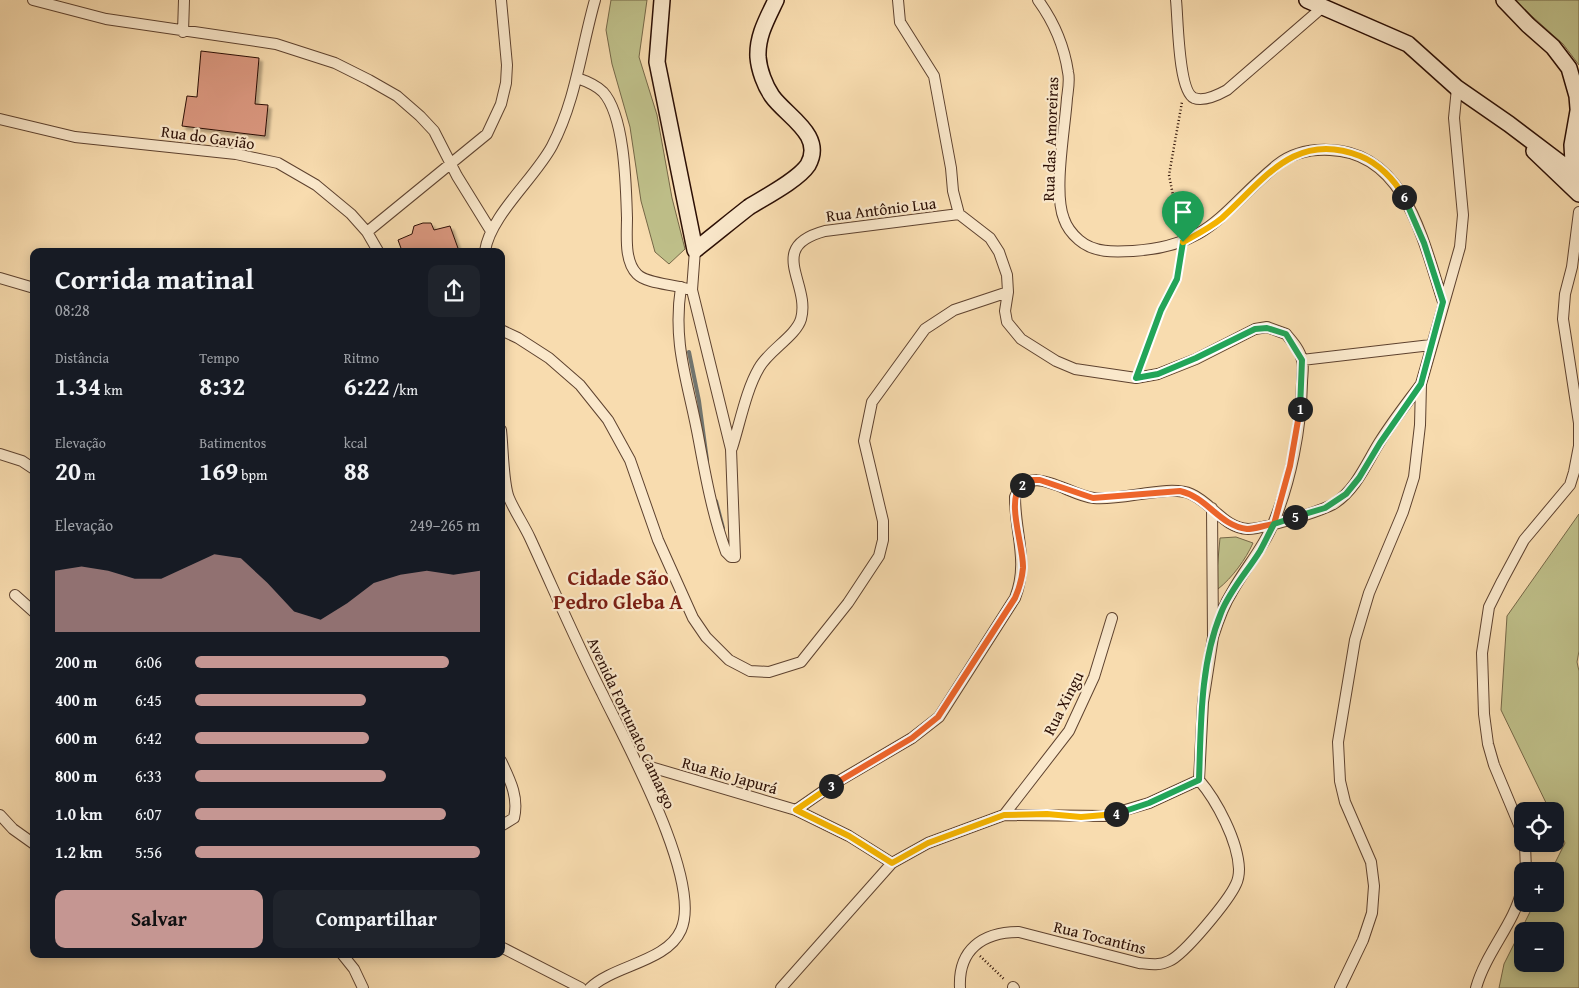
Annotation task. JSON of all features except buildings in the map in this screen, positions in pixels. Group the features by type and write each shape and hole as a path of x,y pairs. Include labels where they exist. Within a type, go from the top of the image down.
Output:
{"street":[{"path":"33,0 106,19 183,32 276,44 335,63 397,96 434,131 491,231"},
{"path":"183,32 184,0"},
{"path":"368,232 450,162 474,147 487,134 501,104 506,65 501,0"},
{"path":"486,248 491,231 552,146 577,78 595,0"},
{"path":"662,0 657,62 696,250 692,290 731,449 735,557 731,557 722,541 709,496 677,335 677,314 681,287"},
{"path":"696,250 748,208 802,172 810,158 811,146 809,136 798,122 772,97 761,73 758,58 759,43 763,28 776,0"},
{"path":"781,988 892,863 928,843 1004,815 1105,816 1149,803 1199,780 1203,702 1213,637 1221,612 1232,590 1260,551 1274,524 1290,466 1302,395 1302,360 1286,334 1267,328 1255,329 1158,374 1136,378 1075,368 1035,350 1020,340 1008,322 1006,311 1007,275 999,252 990,238 960,214 953,191 934,76 900,22 898,0"},
{"name":"Rua das Amoreiras","path":"1038,0 1061,40 1069,74 1060,185 1063,217 1070,232 1091,248 1113,252 1151,250 1183,242 1221,218 1278,165 1294,154 1315,150 1346,150 1365,158 1385,172 1403,194 1424,243 1443,302"},
{"path":"1176,0 1185,88 1193,98 1216,96 1227,90 1324,6"},
{"path":"1307,0 1408,44 1457,88 1540,147 1576,183"},
{"path":"1504,0 1553,47 1569,68 1577,96 1579,116 1573,137 1576,183"},
{"path":"577,78 591,84 604,93 616,120 622,142 627,233 632,268 638,275 645,278 692,290"},
{"path":"1340,988 1369,922 1374,886 1371,862 1345,802 1340,781 1338,742 1358,630 1369,594 1403,512 1414,477 1420,425 1421,384 1460,247 1463,215 1454,118 1457,88"},
{"name":"Rua do Gavião","path":"0,119 75,137 236,154 278,163 316,185 351,214 368,232 376,248"},
{"path":"1509,124 1548,166 1576,183"},
{"path":"1540,147 1556,148 1573,137"},
{"path":"1514,813 1494,765 1488,744 1484,714 1482,652 1489,607 1502,581 1524,540 1570,485 1574,472 1579,446 1579,423 1563,319 1564,294 1575,266 1579,212"},
{"name":"Rua Antônio Lua","path":"731,449 758,368 800,322 802,302 793,264 793,256 797,245 813,234 825,231 960,214"},
{"path":"0,278 30,287"},
{"path":"505,332 518,338 555,364 580,385 608,420 630,460 658,540 693,618 706,637 729,660 750,671 769,672 800,662 848,603 878,556 883,540 883,521 864,441 866,421 872,402 924,329 954,310 1008,292"},
{"path":"1302,360 1431,345"},
{"path":"796,810 832,785 926,729 947,707 1020,587 1023,568 1015,497 1019,487 1025,482 1040,480 1093,498 1131,497 1168,490 1180,491 1191,493 1212,508 1219,516 1239,527 1248,529 1274,524 1325,508 1346,494 1359,478 1380,443 1421,384"},
{"path":"0,454 22,461 30,466"},
{"name":"Avenida Fortunato Camargo","path":"505,492 529,536 602,694 637,763 671,846 682,880 685,918 682,930 673,943 590,988"},
{"path":"1212,508 1213,637"},
{"path":"15,595 30,608"},
{"name":"Rua Xingu","path":"1004,815 1069,732 1094,677 1112,618"},
{"name":"Rua Rio Japurá","path":"637,763 796,810 849,836 892,863"},
{"path":"505,770 514,790 516,803 514,818 505,824"},
{"name":"Rua Tocantins","path":"971,948 981,940 993,936 1006,932 1019,932 1139,963 1155,965 1174,958 1230,895 1238,882 1237,852 1233,840 1209,792 1199,780"},
{"path":"0,815 13,830 30,841"},
{"path":"1476,988 1490,953 1514,911"},
{"path":"960,988 959,974 971,948"},
{"path":"505,949 580,988"},
{"path":"345,958 354,969 363,988"}],"lane":[{"path":"1136,378 1161,310 1177,279 1183,242"}],"path":[{"path":"1183,242 1169,175 1185,88"},
{"path":"971,948 1013,988"}],"green space":[{"path":"611,0 647,0 639,57 657,115 672,198 685,249 669,264 655,252 641,201 630,127 612,64 606,30"},
{"path":"1514,0 1579,0 1579,65 1563,44"},
{"path":"1579,514 1579,651 1577,662 1579,671 1579,988 1499,988 1504,964 1514,944 1514,972 1564,972 1564,922 1525,922 1530,912 1564,912 1564,862 1556,862 1560,852 1564,852 1565,843 1564,802 1546,802 1501,710 1507,616"},
{"path":"1236,537 1253,543 1238,568 1218,589 1216,582 1220,538"}],"waterway":[{"path":"689,352 699,401 707,460"},
{"path":"716,501 723,528"}],"district":[{"name":"Cidade São Pedro Gleba A","path":"618,590"}],"route":[{"path":"1183,242 1177,279 1161,310 1136,378 1158,374 1255,329 1267,328 1286,334 1302,360 1302,395 1290,466 1274,524 1248,529 1239,527 1219,516 1204,501 1191,493 1180,491 1168,490 1136,496 1093,498 1040,480 1025,482 1019,487 1015,497 1015,512 1022,549 1023,568 1020,587 947,707 926,729 876,761 832,785 796,810 849,836 892,863 928,843 1004,815 1105,816 1124,812 1149,803 1199,780 1207,666 1221,612 1232,590 1260,551 1274,524 1335,503 1346,494 1359,478 1380,443 1421,384 1443,302 1424,243 1403,194 1385,172 1365,158 1346,150 1315,150 1294,154 1278,165 1221,218 1207,229 1183,242"}]}
